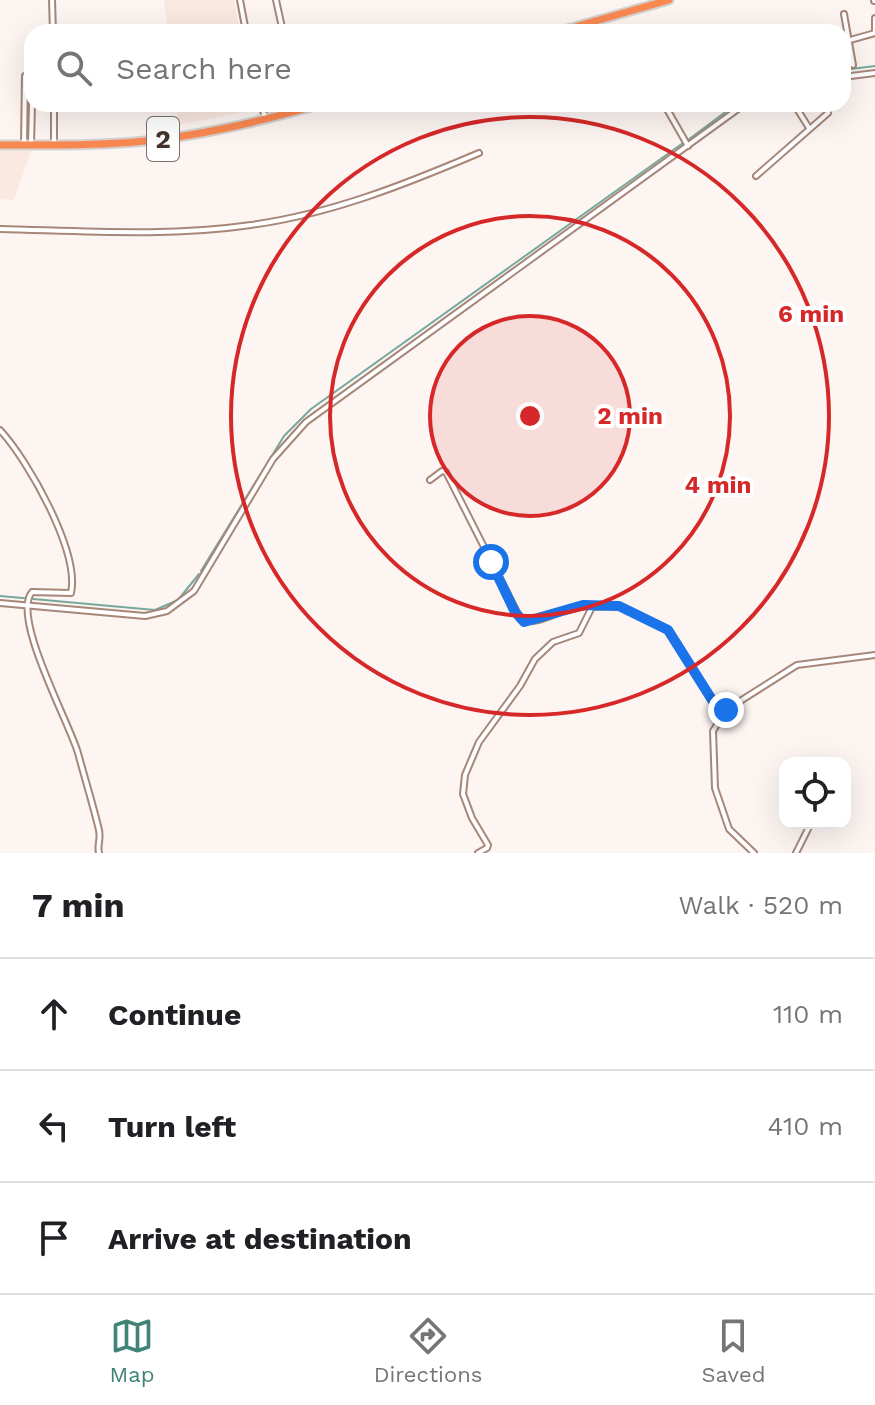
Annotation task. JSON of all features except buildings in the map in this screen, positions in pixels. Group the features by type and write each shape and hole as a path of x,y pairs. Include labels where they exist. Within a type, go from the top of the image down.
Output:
{"highway":[{"path":"585,24 669,0"},
{"name":"2","path":"0,145 153,140 284,112"}],"street":[{"path":"52,0 53,24"},
{"path":"240,0 244,24"},
{"path":"276,0 281,24"},
{"path":"844,14 846,24"},
{"path":"851,40 875,33 875,18"},
{"path":"851,48 853,65"},
{"path":"851,76 875,73"},
{"path":"26,112 27,145"},
{"path":"27,145 31,112"},
{"path":"54,112 54,145"},
{"path":"263,112 265,118"},
{"path":"669,112 688,146"},
{"path":"0,603 145,616 160,614 180,604 199,584 278,452 306,422 734,112"},
{"path":"799,112 809,128"},
{"path":"756,176 828,112"},
{"path":"0,229 152,233 252,225 339,206 479,153"},
{"path":"0,430 45,498 71,570 71,593 33,591 26,604 39,655 75,744 99,830 99,853"},
{"path":"430,480 442,471 446,472 521,620 533,621 583,605 619,606 668,630 714,703 726,710"},
{"path":"478,853 488,845 472,818 463,791 465,775 479,742 520,686 535,659 553,642 579,633 592,607"},
{"path":"754,853 729,829 715,788 713,731 726,710 797,665 875,655"},
{"path":"796,853 808,829"}],"shaded area":[{"path":"164,0 234,0 238,24 167,24"},
{"path":"177,112 244,112 178,125"},
{"path":"0,148 32,148 14,200 0,199"}],"waterway":[{"path":"851,69 875,66"},
{"path":"688,140 725,112"},
{"path":"201,571 284,436 311,409 683,143"},
{"path":"0,596 155,610 178,600 199,574"}],"route":[{"path":"491,562 515,612 524,622 583,605 612,604 668,630 714,703 726,710"}]}
